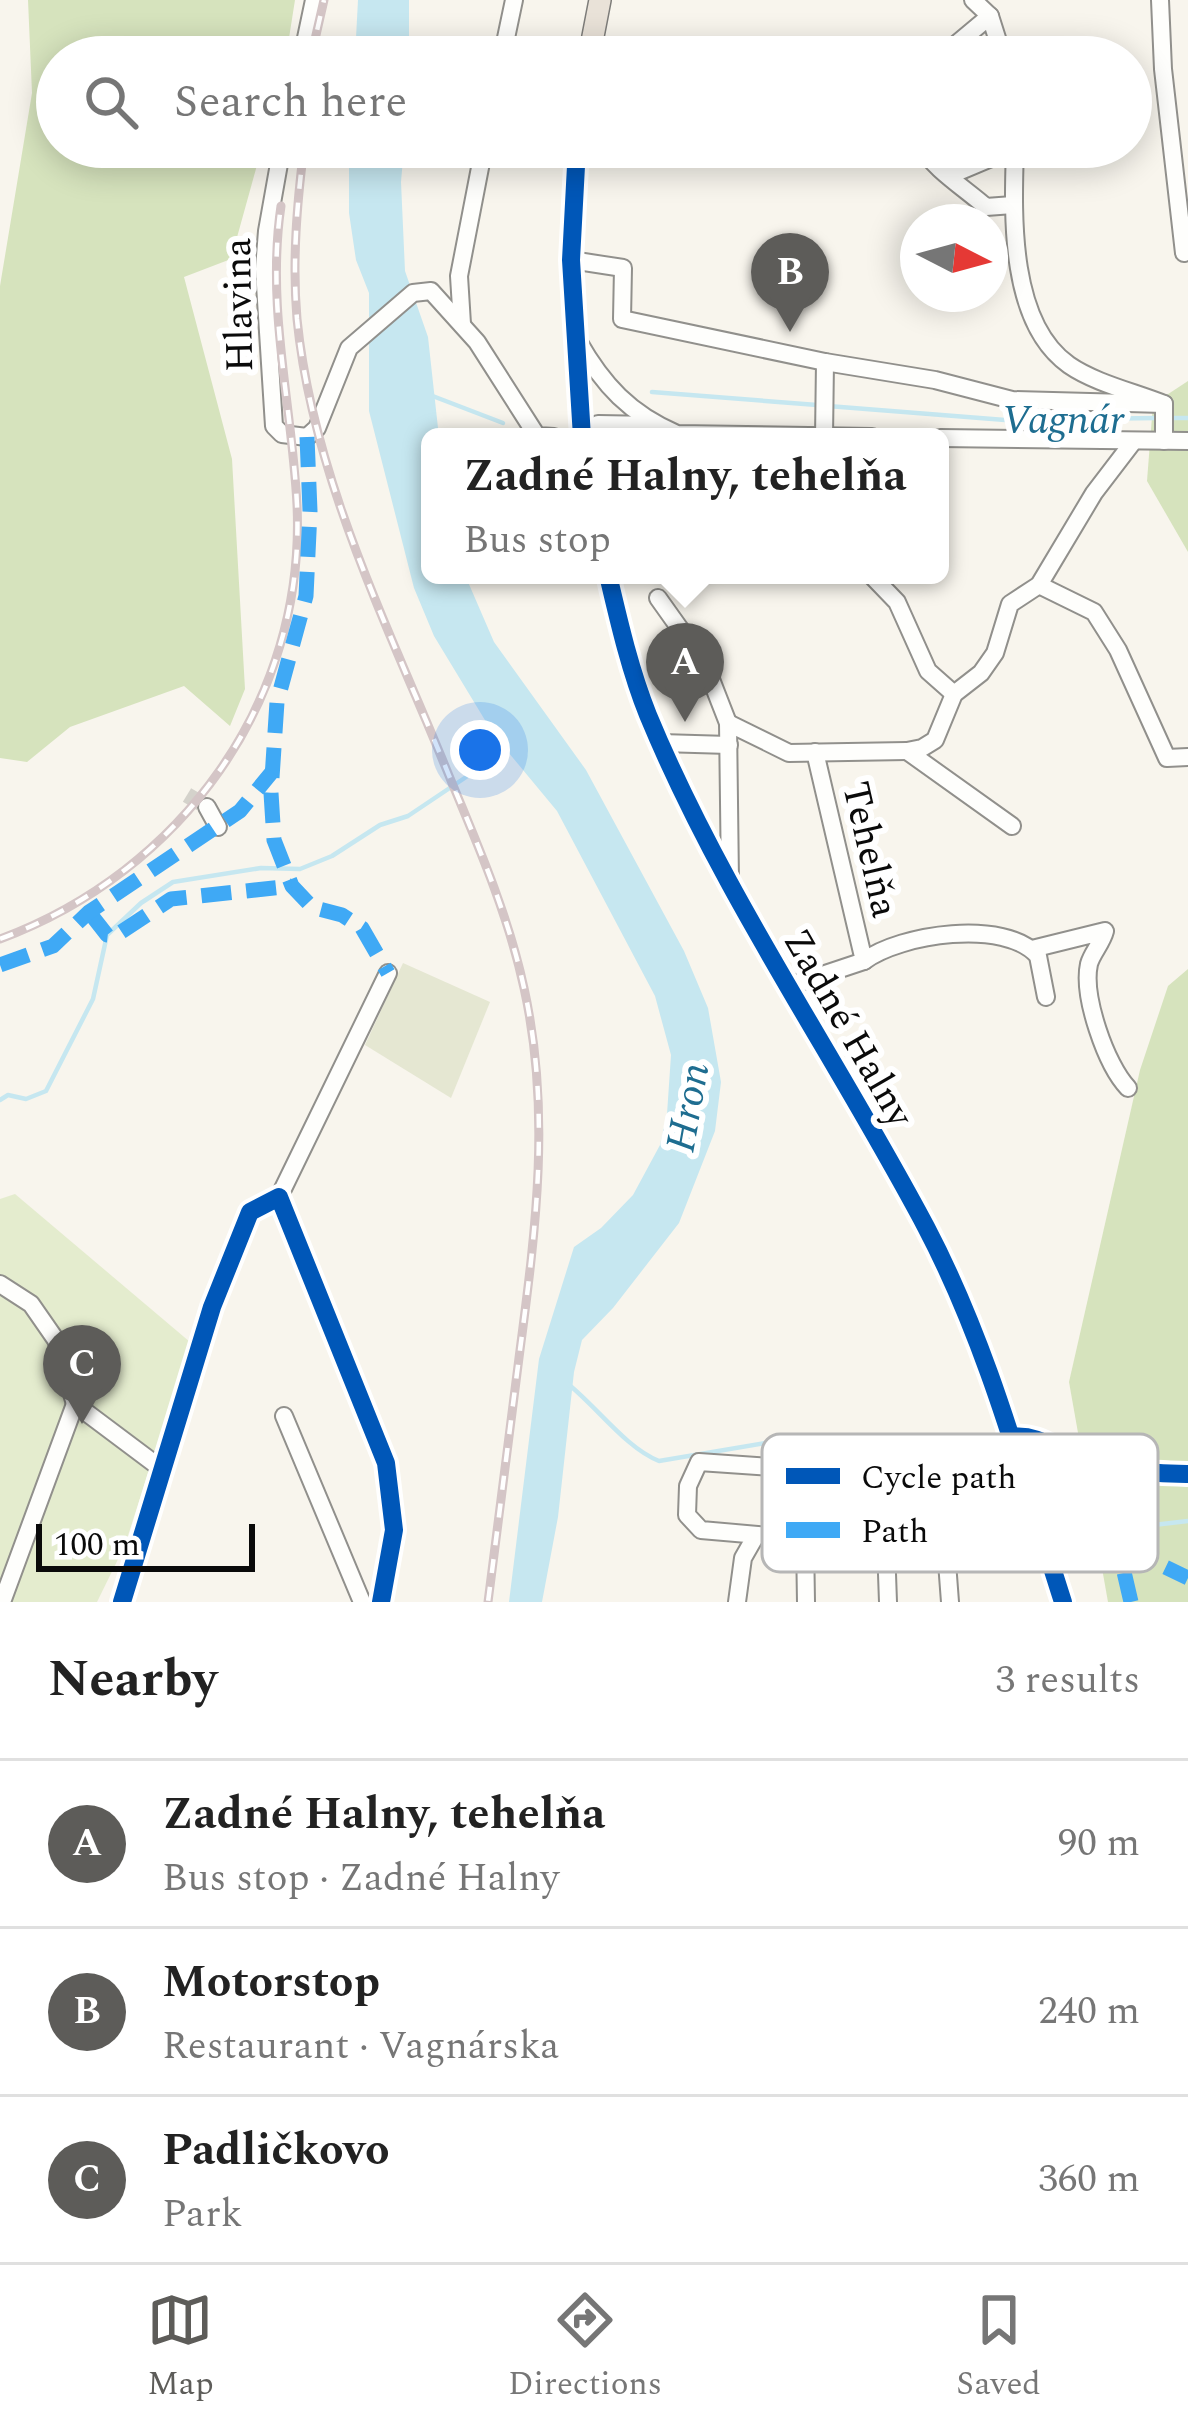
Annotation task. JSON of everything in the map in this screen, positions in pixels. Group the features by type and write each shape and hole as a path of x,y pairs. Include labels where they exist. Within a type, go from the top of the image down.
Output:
{"main road":[{"path":"593,36 599,0"},
{"path":"576,168 571,260 581,421"},
{"name":"Zadné Halny","path":"610,584 627,650 661,743 730,882 920,1216 962,1300 1008,1434"},
{"name":"Zadné Halny","path":"1053,1572 1063,1602"}],"street":[{"path":"306,36 314,0"},
{"path":"974,0 990,16 996,36"},
{"path":"1160,0 1184,253"},
{"path":"505,36 509,1"},
{"path":"966,36 990,16"},
{"name":"Hlavina","path":"278,168 264,269 274,426 291,438 307,437 325,413 349,348 413,293 431,291 462,325"},
{"path":"480,168 459,276 462,325 478,342 531,428"},
{"path":"940,168 986,207 1013,205"},
{"path":"951,175 967,168"},
{"path":"1014,168 1020,281 1046,345 1072,367 1188,441"},
{"path":"571,260 622,268 622,319 935,380 1012,400 1164,422"},
{"path":"574,334 608,389 660,428"},
{"path":"766,428 824,423 824,362"},
{"path":"581,421 655,425"},
{"path":"949,438 1133,442 1164,422"},
{"name":"Tehelňa","path":"728,723 789,753 907,751 935,740 954,694 981,673 995,653 1010,604 1039,585 1094,493 1133,442"},
{"path":"880,584 897,602 928,671 954,694"},
{"path":"1039,585 1094,612 1135,682 1167,758 1188,758"},
{"path":"658,598 705,664 728,723 730,882"},
{"path":"661,743 729,745"},
{"name":"Tehelňa","path":"907,751 1012,826"},
{"name":"Tehelňa","path":"814,752 864,961"},
{"path":"207,807 218,827"},
{"path":"1046,998 1038,956 1032,949 1106,931 1090,960 1088,988 1112,1071 1128,1088"},
{"name":"Tehelňa","path":"789,986 864,961 884,946 959,934 1004,934 1032,949"},
{"path":"122,1602 212,1307 250,1212 279,1197 388,973"},
{"path":"279,1197 386,1463 394,1530 380,1602"},
{"path":"0,1284 31,1304 56,1340 75,1404 163,1470"},
{"path":"2,1602 75,1404"},
{"path":"284,1416 362,1602"},
{"path":"762,1466 699,1462 688,1486 687,1515 701,1530 762,1537"},
{"path":"737,1602 743,1558 755,1537"},
{"path":"806,1572 806,1602"},
{"path":"886,1572 887,1602"},
{"path":"948,1572 950,1602"}],"green space":[{"path":"28,0 295,0 289,36 36,36 36,168 256,168 231,259 184,277 232,459 245,689 230,726 184,686 70,727 27,762 0,758 0,286 32,93"},
{"path":"1188,381 1188,552 1147,481 1153,404"},
{"path":"403,963 490,1002 451,1098 365,1045"},
{"path":"1188,969 1188,1602 1108,1602 1103,1572 1158,1572 1158,1434 1078,1434 1069,1382 1140,1070 1168,986"},
{"path":"15,1194 190,1342 125,1545 97,1602 0,1602 0,1199"}],"water":[{"path":"358,0 409,0 409,36 356,36"},
{"name":"Hron","path":"349,168 402,168 405,271 428,337 438,428 421,428 421,584 469,584 494,642 586,770 684,951 708,1008 721,1082 715,1131 679,1223 582,1340 542,1602 509,1602 539,1359 574,1247 633,1195 660,1145 671,1055 655,996 557,811 494,735 434,636 414,588 369,411 369,293 356,260"}],"waterway":[{"name":"Vagnár","path":"652,392 817,405"},
{"name":"Vagnár","path":"430,395 503,423"},
{"name":"Vagnár","path":"828,406 1005,420 1158,418"},
{"name":"Vagnár","path":"1170,418 1188,418"},
{"path":"0,1100 8,1095 26,1099 46,1091 93,999 107,935 141,903 173,882 261,868 300,869 332,856 380,825 408,816 505,745"},
{"path":"568,1384 623,1437 659,1461 762,1444"},
{"path":"1158,1524 1188,1521"}],"tunnel":[{"path":"187,795 207,807"}],"railway":[{"path":"316,36 324,0"},
{"path":"302,168 296,233 297,319 320,439 358,556 493,884 518,962 532,1034 539,1124 535,1214 488,1602"},
{"path":"0,939 65,909 124,870 176,824 220,770 255,711 280,646 294,577 297,505 276,282 281,206"}],"marked path":[{"path":"307,437 306,596 277,702 271,793 274,840 292,886 312,907 342,915 362,928 388,973"},
{"path":"0,965 53,946 89,912 240,811 272,772"},
{"path":"89,912 107,935 115,936 171,899 292,886"},
{"path":"1158,1564 1188,1578"},
{"path":"1124,1572 1131,1602"}],"cycle path":[{"path":"576,168 571,260 581,428"},
{"path":"610,584 636,681 677,781 744,910 926,1227 968,1318 1009,1434"},
{"path":"122,1602 212,1307 250,1212 279,1197 386,1463 394,1530 381,1602"},
{"path":"1158,1472 1188,1474"},
{"path":"1053,1572 1063,1602"}],"place":[{"name":"Motorstop","path":"790,332"},
{"name":"Zadné Halny, tehelňa","path":"685,722"},
{"name":"Padličkovo","path":"82,1424"}]}
